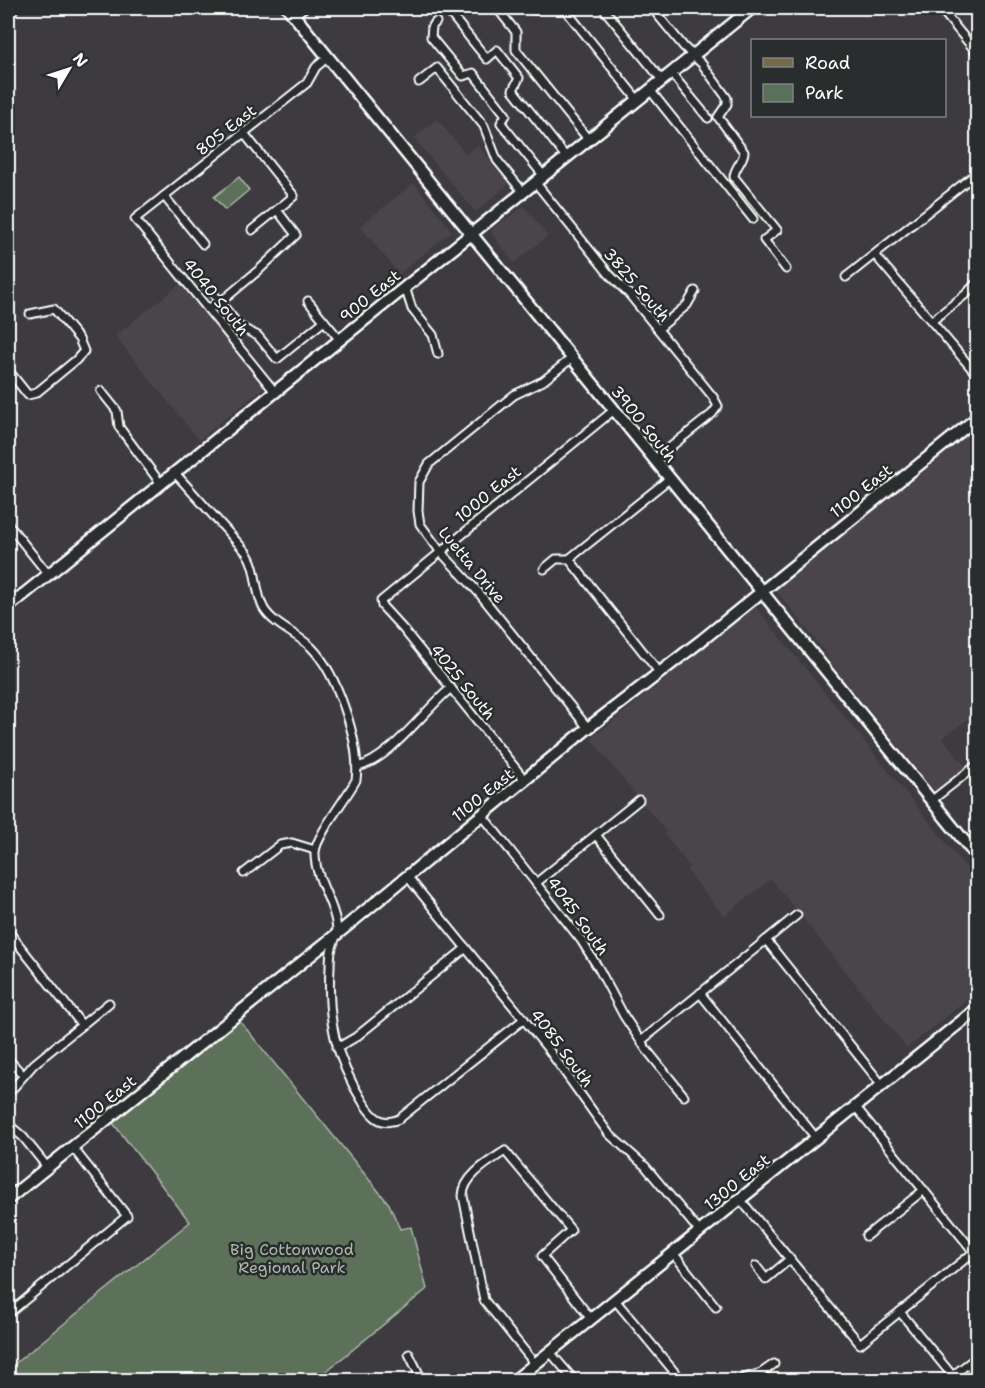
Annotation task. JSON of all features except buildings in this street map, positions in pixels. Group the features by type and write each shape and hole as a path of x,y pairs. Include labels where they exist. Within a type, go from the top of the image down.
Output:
{"main road":[{"path":"8,11 12,8"},
{"name":"900 East","path":"8,607 752,8"},
{"name":"3900 South","path":"291,11 978,858"},
{"name":"1100 East","path":"8,1199 588,728 978,417"},
{"name":"1300 East","path":"514,1380 978,1008"}],"street":[{"path":"291,11 304,8"},
{"path":"497,8 516,32 516,50 588,139"},
{"path":"564,8 637,99"},
{"path":"603,8 708,118"},
{"path":"652,8 702,64 728,98 727,104 717,117 744,152 734,172 734,177 777,230 764,240 786,268"},
{"path":"940,8 978,54"},
{"path":"449,12 487,59 497,50 519,78 513,90 566,156"},
{"name":"3825 South","path":"436,22 432,26 431,37 463,76 473,73 506,115 501,123 609,274 629,294 713,397 717,406 712,414 654,460"},
{"name":"805 East","path":"135,219 307,83 316,67 328,57"},
{"path":"419,82 437,68 484,126 497,160 523,192"},
{"path":"650,90 753,219"},
{"path":"243,132 294,196 252,230"},
{"path":"846,277 978,172"},
{"path":"164,196 202,244"},
{"path":"208,309 218,300 228,296 296,235 277,210"},
{"name":"4040 South","path":"135,219 275,392"},
{"path":"875,255 978,376"},
{"path":"933,321 978,281"},
{"path":"204,282 243,330 258,336 277,359 324,321"},
{"path":"405,287 412,309 433,335 438,354"},
{"path":"658,329 687,305 695,291"},
{"path":"308,301 340,340"},
{"path":"8,370 27,395 36,393 84,351 79,339 54,309 30,314"},
{"name":"Luetta Drive","path":"572,358 543,381 508,399 436,458 422,474 418,495 420,524 588,728"},
{"path":"101,391 117,411 119,428 161,483"},
{"name":"1000 East","path":"381,601 614,410"},
{"path":"174,473 249,556 267,613 311,647 322,663 348,717 357,767 356,780 315,850 316,863 336,920 337,934 332,949 330,988 332,1029 349,1080 370,1113 385,1122 399,1119 524,1019"},
{"path":"544,569 556,559 569,560 669,479"},
{"path":"8,524 48,574"},
{"path":"569,560 660,672"},
{"name":"4025 South","path":"381,601 382,606 525,780"},
{"path":"357,767 370,763 406,733 427,709 451,688"},
{"path":"931,801 978,764"},
{"path":"536,883 639,800"},
{"name":"4045 South","path":"482,815 591,955 617,1005 641,1041 684,1096"},
{"path":"596,835 660,915"},
{"path":"244,873 280,844 292,843 315,850"},
{"name":"4085 South","path":"407,876 524,1019 609,1134 650,1170 699,1231"},
{"path":"641,1041 797,915"},
{"path":"8,932 82,1025"},
{"path":"766,940 882,1085"},
{"path":"337,1048 356,1037 466,948"},
{"path":"700,993 816,1138"},
{"path":"8,1094 33,1064 109,1003"},
{"path":"8,1059 23,1075"},
{"path":"740,1198 860,1344 900,1312 974,1252 855,1106"},
{"path":"8,1124 23,1137 48,1168"},
{"path":"8,1314 128,1216 73,1148"},
{"path":"535,1364 484,1300 463,1196 468,1180 505,1151 571,1230 542,1256 591,1319"},
{"path":"866,1236 924,1190"},
{"path":"672,1253 716,1307"},
{"path":"756,1266 766,1279 790,1259"},
{"path":"615,1300 681,1380"},
{"path":"900,1312 952,1379 978,1356"},
{"path":"550,1352 574,1380"},
{"path":"409,1354 422,1380"},
{"path":"738,1380 761,1373 774,1364"}],"shaded area":[{"path":"437,119 466,154 478,145 509,184 477,211 414,138"},
{"path":"414,183 452,231 399,274 360,226"},
{"path":"524,206 548,236 514,263 492,234 492,229"},
{"path":"180,284 264,387 199,440 115,336"},
{"path":"969,434 978,445 977,712 943,738 966,767 935,791 840,675 815,639 777,592 778,585 896,490 904,488"},
{"path":"755,606 977,881 977,992 907,1048 771,879 724,916 686,870 690,867 664,834 666,832 591,739"}],"green space":[{"path":"239,177 249,190 225,210 214,197"},
{"name":"Big Cottonwood Regional Park","path":"239,1020 389,1204 400,1229 411,1227 427,1289 318,1378 319,1380 8,1380 8,1369 190,1222 113,1123"}]}
